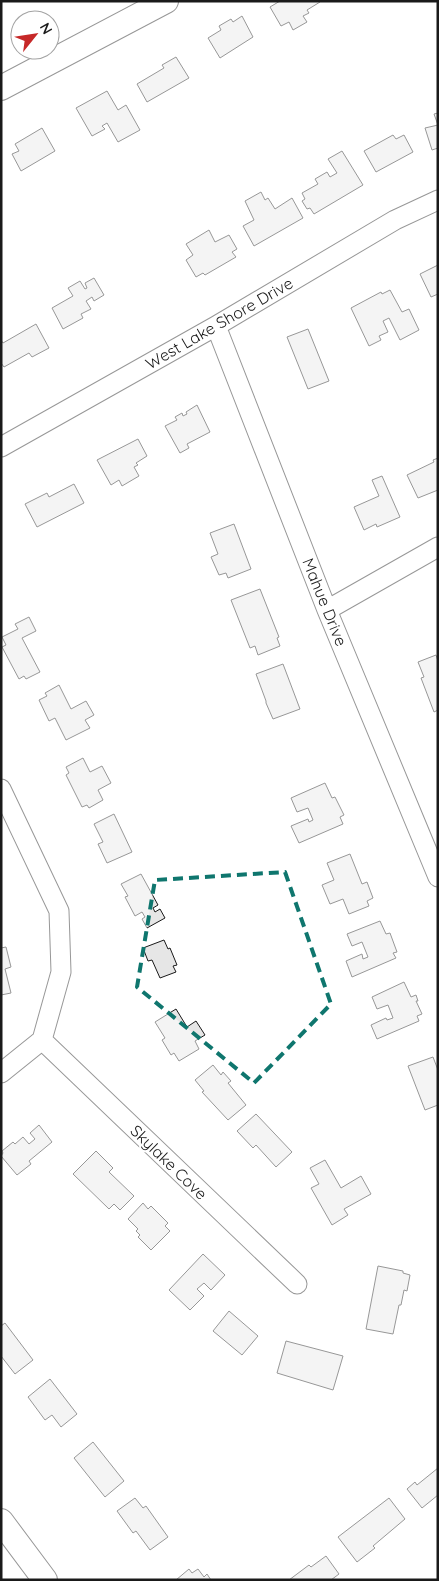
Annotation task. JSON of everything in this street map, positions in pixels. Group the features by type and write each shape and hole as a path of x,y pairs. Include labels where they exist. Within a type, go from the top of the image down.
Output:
{"main road":[{"path":"1,88 166,1"},
{"path":"1,1521 45,1580"}],"street":[{"name":"West Lake Shore Drive","path":"1,447 216,326 395,220 438,200"},
{"name":"Mahue Drive","path":"216,326 327,610 438,877"},
{"path":"327,610 438,547"},
{"path":"1,789 58,911 60,972 42,1040 1,1073"},
{"name":"Skylake Cove","path":"42,1040 297,1284"}],"highlighted area":[{"path":"285,872 331,1004 254,1083 137,987 155,880"}],"building":[{"path":"280,1 320,2 307,10 309,13 303,16 307,22 293,30 289,22 281,26 270,7"},
{"path":"242,16 253,37 220,58 208,38 221,30 219,26 231,19 233,22"},
{"path":"176,57 189,78 147,102 137,84 164,68 162,65"},
{"path":"107,91 118,110 126,105 140,130 118,142 107,123 102,126 105,129 92,136 76,108"},
{"path":"438,113 438,125 434,114"},
{"path":"438,125 438,148 432,150 425,128"},
{"path":"42,128 55,151 21,171 12,154 19,151 15,144"},
{"path":"393,135 396,139 404,135 413,152 376,172 364,151"},
{"path":"342,151 363,185 314,214 310,208 307,209 302,201 305,199 302,193 318,184 315,179 327,172 330,177 337,173 328,159"},
{"path":"261,192 265,200 268,198 275,209 292,198 303,218 254,246 243,226 254,220 245,201"},
{"path":"209,230 215,242 229,235 237,249 232,252 236,257 205,275 203,273 196,277 186,260 193,255 186,244"},
{"path":"438,265 438,294 431,297 420,274"},
{"path":"94,278 104,295 94,301 92,297 86,301 91,309 81,314 83,318 63,329 52,308 73,296 68,288 80,281 85,289 87,288 85,283"},
{"path":"390,290 402,312 409,309 419,330 400,340 389,318 383,321 388,332 379,336 381,340 369,346 351,308 381,292 382,294"},
{"path":"36,324 49,348 32,357 29,353 4,367 1,363 1,340 3,343"},
{"path":"308,329 329,381 308,389 287,337"},
{"path":"197,405 210,432 187,444 189,448 180,453 165,426 177,420 175,417 182,413 183,416 187,414 186,412"},
{"path":"138,439 147,456 136,463 138,465 134,467 139,476 122,486 119,480 111,485 97,460"},
{"path":"438,458 438,490 418,498 407,475 434,462 433,460"},
{"path":"382,476 400,517 377,527 376,524 364,530 354,507 379,496 372,480"},
{"path":"74,484 84,503 37,527 25,504 47,493 49,497"},
{"path":"234,524 251,569 228,578 226,573 219,575 211,557 218,554 210,533"},
{"path":"260,589 279,637 277,638 280,646 258,655 255,646 250,648 231,600"},
{"path":"29,617 36,631 22,638 40,672 26,679 24,676 19,679 2,647 6,645 2,637 18,629 15,624"},
{"path":"436,655 438,661 438,710 434,712 421,678 424,677 418,662"},
{"path":"283,664 300,709 273,719 256,674"},
{"path":"59,685 71,709 86,701 94,715 85,720 90,728 66,740 55,718 49,721 39,700 47,696 45,693"},
{"path":"83,758 90,772 102,766 111,783 98,790 103,800 89,808 87,805 82,807 66,775 69,773 66,767"},
{"path":"325,783 332,798 335,797 344,815 340,817 343,824 299,843 291,826 308,819 309,822 313,820 308,808 297,812 291,798"},
{"path":"114,814 132,852 107,863 98,844 103,842 94,824"},
{"path":"350,854 362,884 367,882 373,898 367,901 369,906 349,914 343,899 330,904 322,885 334,880 327,863"},
{"path":"141,874 158,905 153,908 155,912 160,909 165,918 147,928 142,919 145,917 142,912 135,916 125,897 128,896 121,884"},
{"path":"380,921 386,934 390,933 397,952 393,953 396,958 352,977 346,961 362,954 363,959 368,957 362,942 352,946 347,934"},
{"path":"164,940 168,949 170,948 177,965 173,966 176,972 160,978 152,960 148,961 143,948"},
{"path":"6,947 11,967 5,969 11,993 1,995 1,948"},
{"path":"404,982 411,997 416,995 418,1001 416,1001 422,1014 417,1016 419,1021 377,1039 371,1025 386,1018 387,1020 393,1018 388,1005 377,1009 372,997"},
{"path":"176,1009 187,1027 196,1021 205,1035 195,1041 199,1049 179,1061 174,1053 171,1055 162,1040 165,1038 155,1022"},
{"path":"433,1057 438,1070 438,1105 425,1110 408,1066"},
{"path":"213,1065 221,1075 223,1072 231,1081 228,1083 246,1105 228,1120 202,1092 204,1091 195,1080"},
{"path":"256,1114 292,1152 276,1167 256,1145 253,1148 237,1131"},
{"path":"39,1125 52,1142 29,1161 31,1164 17,1175 1,1156 2,1151 23,1137 29,1144 35,1139 30,1133"},
{"path":"96,1151 113,1168 109,1172 134,1196 120,1210 114,1204 109,1209 73,1174"},
{"path":"325,1160 341,1188 361,1176 371,1194 344,1209 348,1215 332,1225 311,1188 319,1184 310,1168"},
{"path":"143,1203 148,1209 151,1206 168,1223 165,1226 170,1231 151,1250 138,1237 140,1235 136,1231 138,1229 128,1219"},
{"path":"203,1254 225,1275 211,1290 204,1283 197,1289 204,1296 190,1310 169,1290"},
{"path":"378,1266 403,1271 403,1273 410,1275 407,1291 404,1290 401,1305 399,1305 393,1334 366,1329"},
{"path":"229,1311 258,1336 242,1355 213,1331"},
{"path":"5,1323 33,1360 15,1374 1,1356 1,1326"},
{"path":"286,1341 343,1356 333,1390 277,1373"},
{"path":"50,1379 77,1414 61,1427 52,1415 45,1420 28,1397"},
{"path":"93,1442 124,1481 105,1497 74,1458"},
{"path":"438,1468 438,1495 422,1508 407,1489 415,1482 417,1485"},
{"path":"135,1498 143,1508 146,1506 168,1537 150,1550 136,1531 133,1533 117,1511"},
{"path":"389,1498 405,1519 373,1546 375,1548 357,1562 338,1537"},
{"path":"326,1556 339,1574 331,1580 289,1580 309,1565 311,1567"},
{"path":"189,1569 192,1573 198,1569 204,1577 207,1574 211,1580 176,1580"}]}
